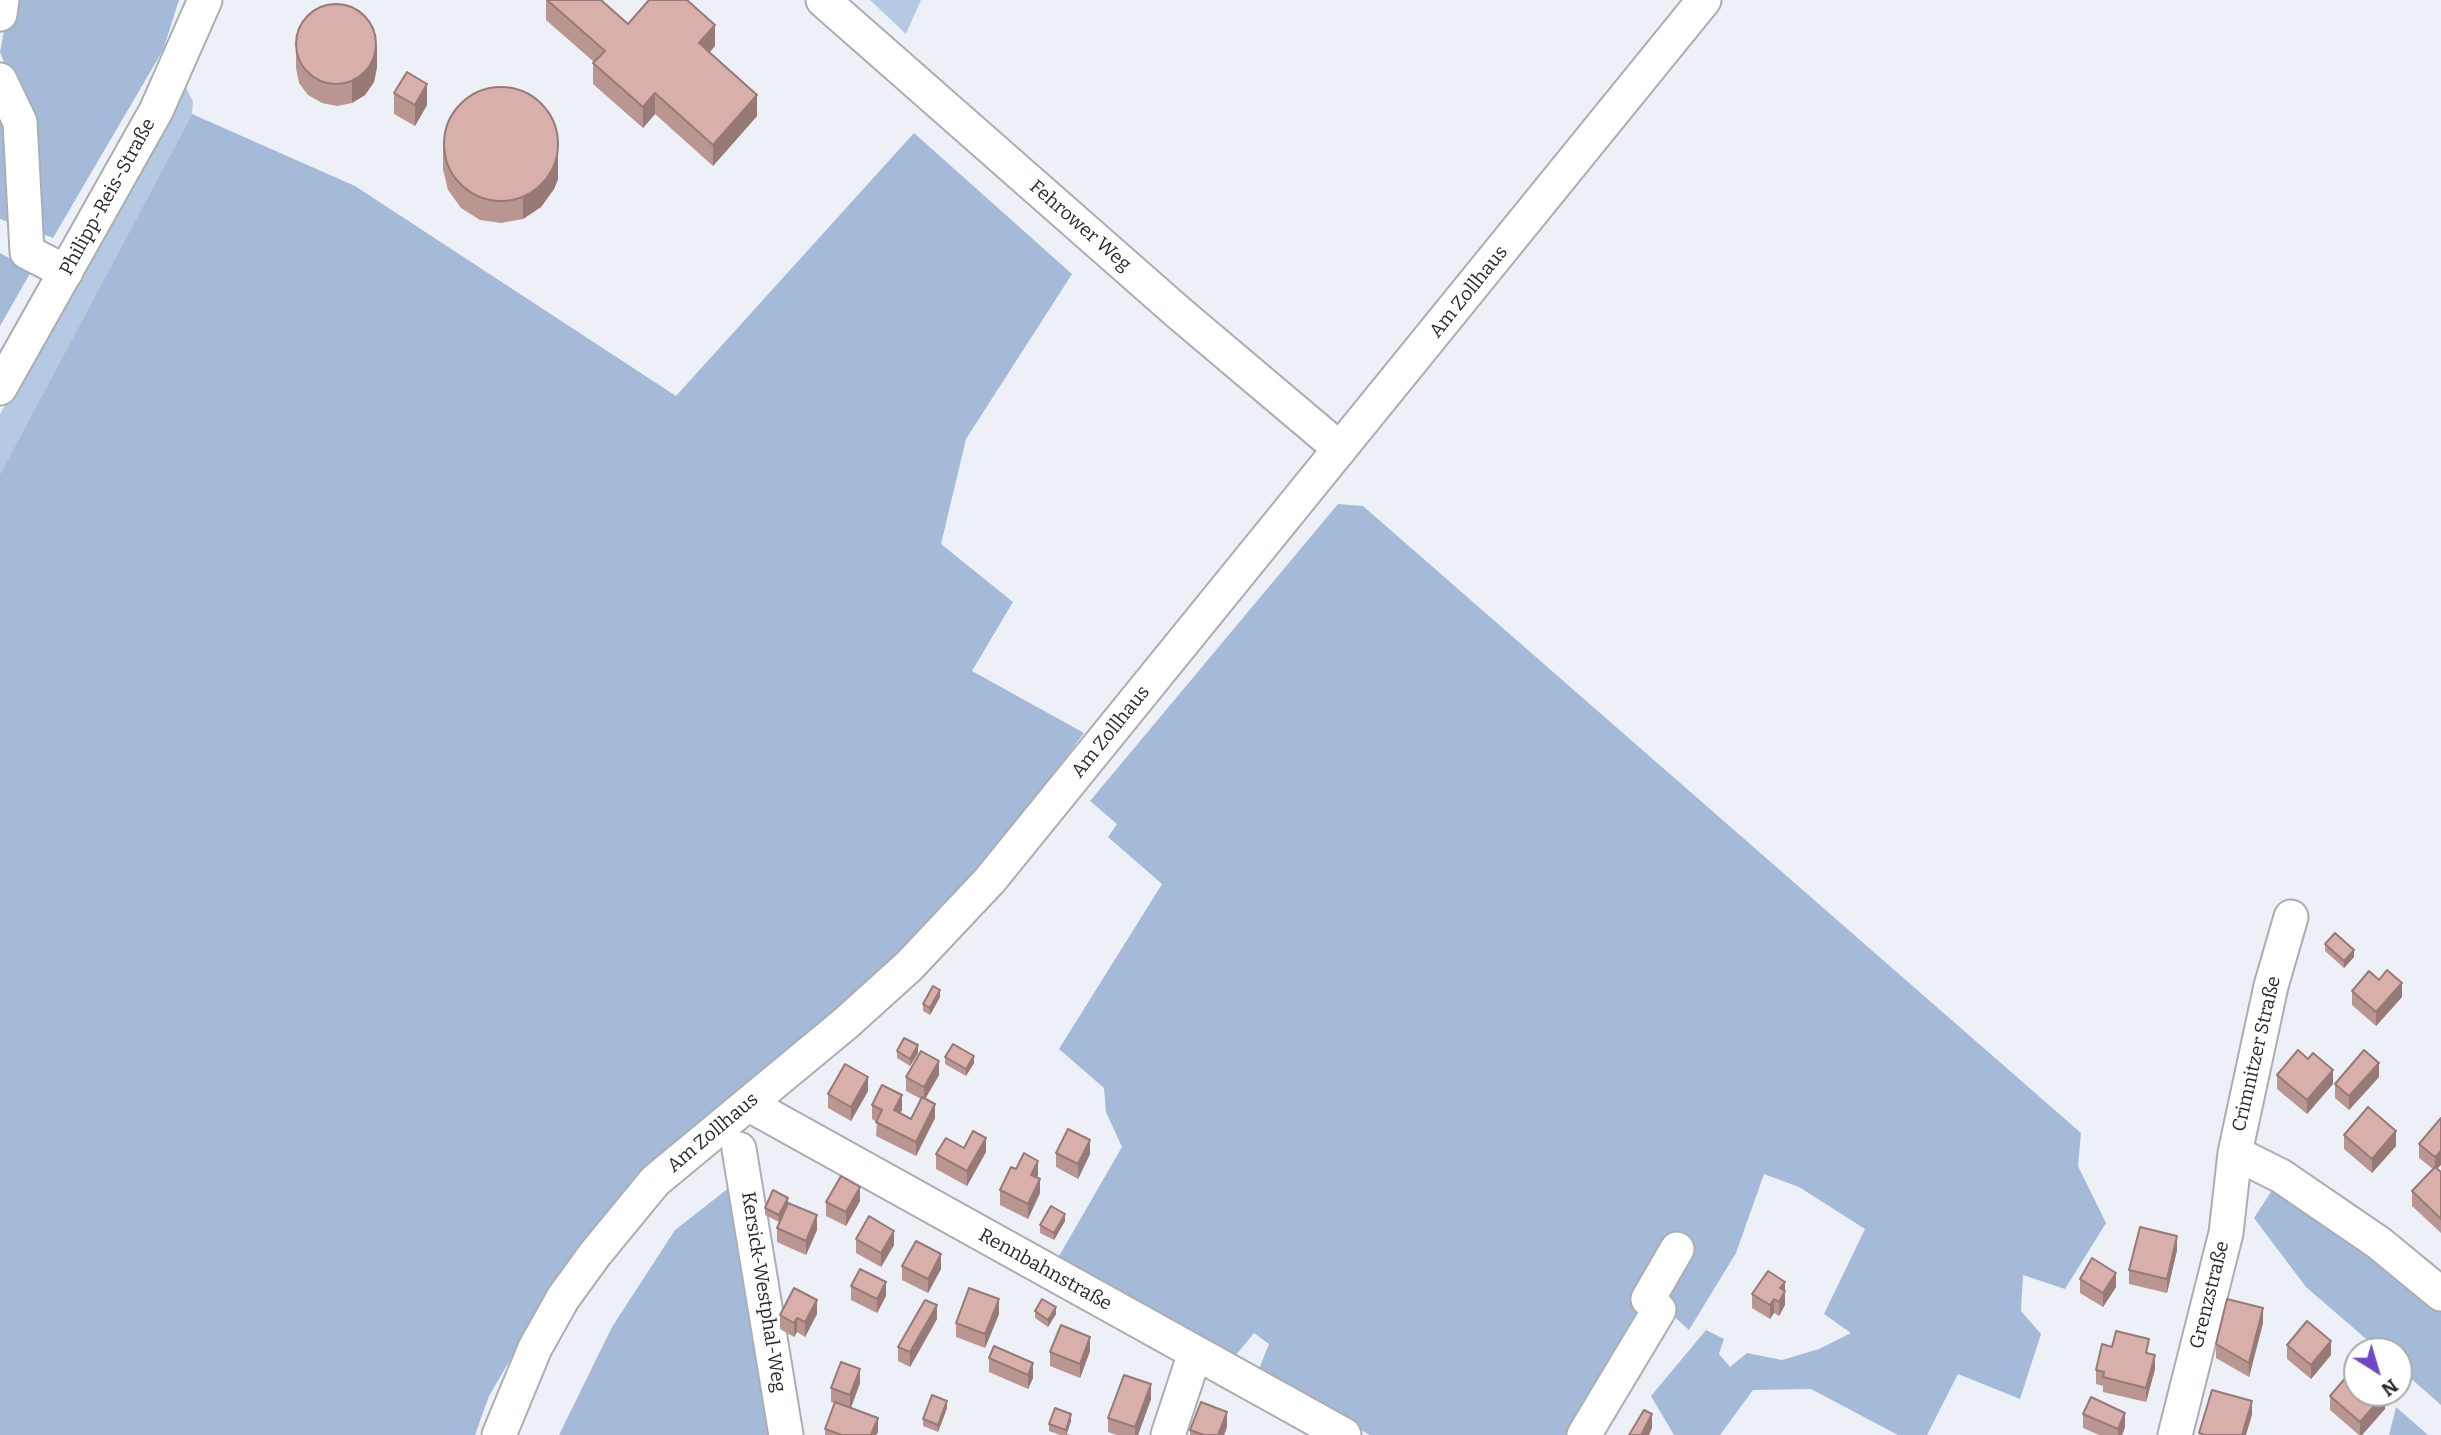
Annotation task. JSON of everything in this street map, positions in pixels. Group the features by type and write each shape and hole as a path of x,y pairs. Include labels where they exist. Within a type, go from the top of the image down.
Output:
{"street":[{"path":"0,13 2,0"},
{"name":"Philipp-Reis-Straße","path":"0,388 156,111 205,0"},
{"name":"Fehrower Weg","path":"823,0 1179,313 1340,449"},
{"name":"Am Zollhaus","path":"499,1435 535,1348 563,1298 655,1181 909,966 990,880 1704,0"},
{"path":"0,80 20,122 27,251 66,272"},
{"name":"Crimnitzer Straße","path":"2291,917 2271,986 2235,1153 2281,1176 2379,1243 2441,1294"},
{"name":"Rennbahnstraße","path":"748,1104 1344,1435"},
{"name":"Kersick-Westphal-Weg","path":"739,1149 786,1435"},
{"name":"Grenzstraße","path":"2175,1435 2226,1233 2235,1153"},
{"path":"1584,1435 1660,1310 1648,1299 1676,1249"},
{"path":"1168,1435 1195,1353"}],"shaded area":[{"path":"10,0 179,0 163,50 53,238 37,232 27,122 0,52"},
{"path":"870,0 921,0 906,34"},
{"path":"185,85 193,102 192,114 0,474 0,414"},
{"path":"0,102 13,129 15,225 0,219"},
{"path":"192,114 355,186 676,396 914,133 1072,274 966,439 941,544 1013,602 972,671 1084,733 969,887 545,1300 489,1396 475,1435 0,1435 0,474"},
{"path":"0,253 32,270 0,326"},
{"path":"1338,504 1363,506 2081,1133 2078,1166 2106,1223 2065,1289 2023,1275 2021,1311 2041,1334 2020,1399 1958,1374 1927,1435 1898,1435 1811,1389 1753,1390 1720,1435 1674,1435 1651,1396 1706,1330 1724,1339 1719,1354 1730,1367 1747,1353 1782,1360 1819,1349 1851,1333 1824,1314 1865,1229 1799,1187 1764,1174 1736,1253 1689,1330 1657,1301 1573,1435 1370,1435 1257,1374 1269,1344 1254,1333 1232,1360 1055,1263 1122,1147 1106,1112 1104,1088 1059,1049 1162,884 1108,837 1117,824 1090,801"},
{"path":"735,1183 777,1435 559,1435 612,1327 675,1230"},
{"path":"2274,1187 2373,1249 2441,1309 2441,1405 2413,1380 2413,1337 2364,1337 2306,1287 2254,1218"},
{"path":"2396,1407 2428,1435 2389,1435"}],"building":[{"path":"547,0 601,0 628,24 649,0 687,0 715,25 699,43 757,95 713,145 655,93 643,107 593,63 605,51"},
{"path":"336,4 351,7 364,16 373,29 376,44 373,59 364,72 351,81 336,84 321,81 308,72 299,59 296,44 299,29 308,16 321,7"},
{"path":"407,72 427,84 415,105 394,93"},
{"path":"501,87 523,91 542,103 554,122 558,144 554,166 542,185 523,197 501,201 479,197 460,185 448,166 444,144 448,122 460,103 479,91"},
{"path":"2335,933 2354,950 2344,961 2325,944"},
{"path":"2387,970 2402,983 2376,1012 2352,991 2369,971 2379,980"},
{"path":"933,986 940,990 930,1008 923,1004"},
{"path":"904,1038 918,1045 910,1059 897,1051"},
{"path":"953,1044 974,1056 966,1069 945,1057"},
{"path":"2298,1050 2308,1059 2313,1053 2333,1070 2307,1100 2277,1075"},
{"path":"2364,1050 2379,1063 2349,1096 2335,1084"},
{"path":"921,1051 939,1061 924,1087 906,1077"},
{"path":"845,1064 868,1077 851,1107 828,1094"},
{"path":"882,1085 902,1095 894,1110 911,1119 922,1097 935,1104 916,1142 876,1122 882,1110 872,1105"},
{"path":"2368,1107 2396,1131 2372,1159 2344,1135"},
{"path":"2441,1118 2441,1151 2435,1157 2419,1144"},
{"path":"1068,1129 1090,1140 1078,1164 1056,1153"},
{"path":"973,1131 986,1138 967,1171 936,1154 946,1138 964,1148"},
{"path":"1024,1153 1038,1161 1031,1175 1040,1179 1028,1204 1000,1190 1011,1167 1016,1169"},
{"path":"2435,1167 2441,1172 2441,1219 2412,1191"},
{"path":"841,1176 860,1187 846,1212 826,1202"},
{"path":"773,1190 788,1198 779,1215 765,1208"},
{"path":"788,1203 817,1215 806,1241 777,1228"},
{"path":"1051,1206 1065,1214 1054,1233 1040,1225"},
{"path":"869,1216 894,1231 881,1253 856,1239"},
{"path":"2140,1227 2177,1236 2167,1279 2129,1270"},
{"path":"916,1241 941,1254 928,1279 902,1266"},
{"path":"2092,1258 2116,1273 2103,1293 2080,1279"},
{"path":"860,1269 886,1282 877,1299 851,1286"},
{"path":"1768,1271 1785,1282 1780,1288 1785,1291 1779,1302 1774,1299 1770,1305 1752,1294"},
{"path":"794,1288 817,1300 805,1322 797,1318 794,1323 780,1315"},
{"path":"969,1288 999,1299 985,1334 956,1323"},
{"path":"1042,1299 1056,1307 1048,1320 1035,1311"},
{"path":"2227,1299 2263,1308 2249,1363 2216,1344"},
{"path":"925,1300 937,1305 910,1352 898,1347"},
{"path":"2307,1321 2331,1341 2311,1365 2287,1345"},
{"path":"1061,1325 1090,1337 1080,1364 1050,1352"},
{"path":"2116,1331 2149,1339 2146,1353 2155,1355 2146,1388 2103,1377 2104,1372 2096,1370 2102,1344 2112,1347"},
{"path":"994,1346 1033,1363 1028,1375 989,1358"},
{"path":"841,1362 860,1369 850,1395 831,1388"},
{"path":"1124,1375 1151,1384 1135,1427 1108,1418"},
{"path":"2343,1381 2343,1407 2373,1407 2360,1422 2330,1396"},
{"path":"2212,1390 2252,1401 2242,1435 2199,1433"},
{"path":"932,1395 947,1401 938,1425 923,1419"},
{"path":"2091,1397 2125,1413 2118,1429 2083,1414"},
{"path":"835,1402 878,1418 871,1435 842,1435 825,1429"},
{"path":"1201,1402 1227,1412 1218,1435 1204,1435 1190,1430"},
{"path":"1055,1408 1071,1414 1066,1430 1049,1424"},
{"path":"1644,1410 1652,1414 1641,1435 1629,1435"}]}
